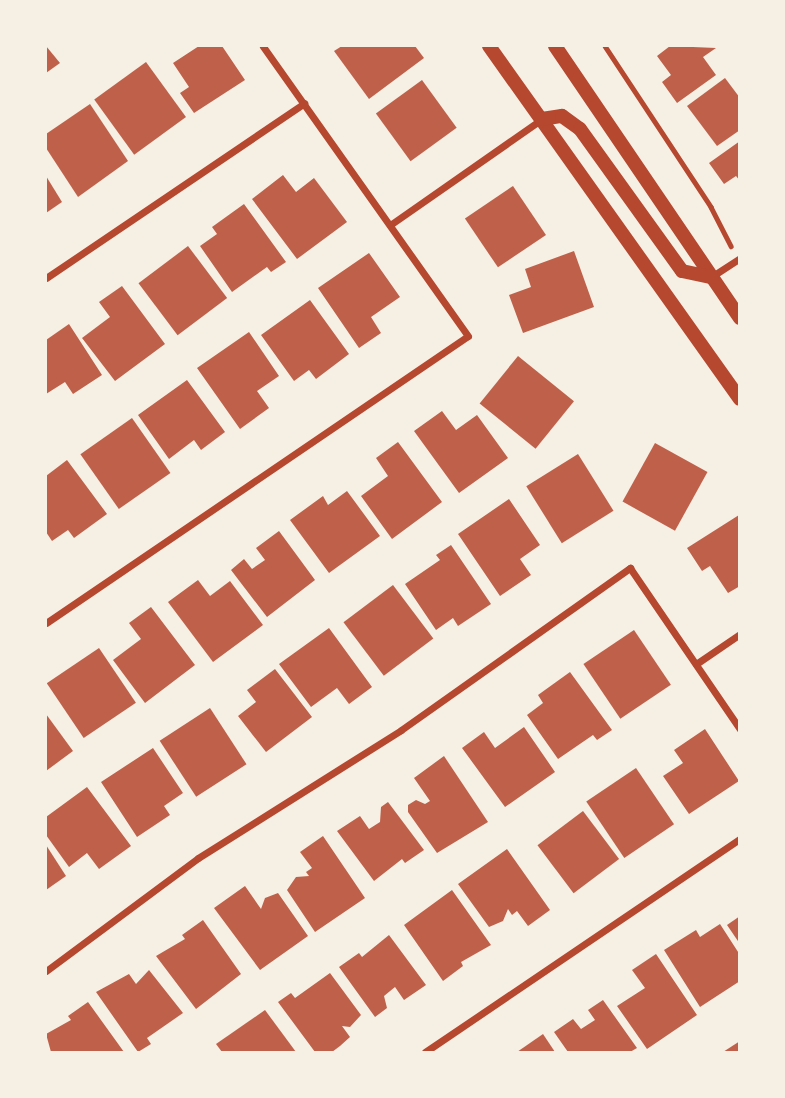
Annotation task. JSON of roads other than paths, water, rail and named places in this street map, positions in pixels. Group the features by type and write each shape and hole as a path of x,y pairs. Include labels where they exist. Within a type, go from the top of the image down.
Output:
{"main road":[{"path":"489,46 740,399"},
{"path":"555,46 740,318"},
{"path":"542,119 562,116 580,129 682,271 711,277"}],"street":[{"path":"46,623 468,336 264,46"},
{"path":"46,278 304,103"},
{"path":"390,225 542,119"},
{"path":"711,277 740,258"},
{"path":"46,971 198,858 401,730 630,568 740,729"},
{"path":"696,664 740,634"},
{"path":"425,1052 740,839"}]}
